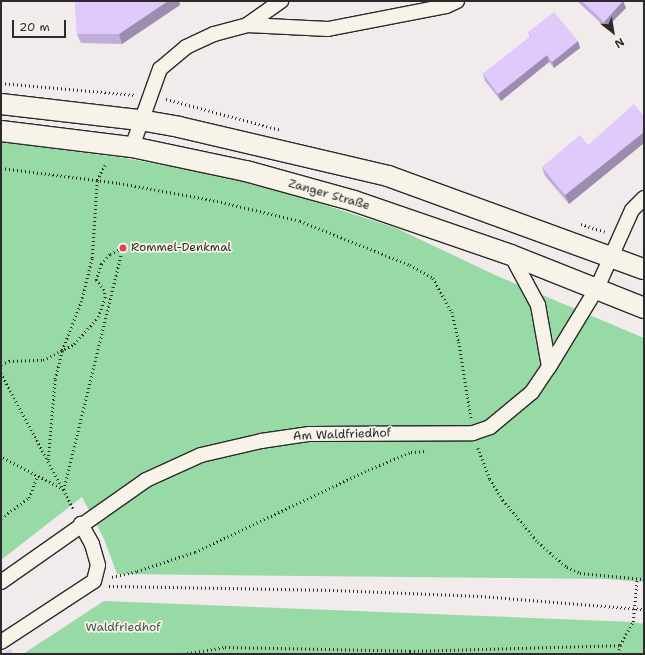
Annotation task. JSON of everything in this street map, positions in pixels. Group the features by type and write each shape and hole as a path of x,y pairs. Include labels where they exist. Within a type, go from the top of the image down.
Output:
{"street":[{"path":"246,25 281,1"},
{"path":"124,146 140,120 160,69 186,47 214,34 246,25 328,29 446,6 457,1"},
{"path":"1,104 140,120 388,176 644,269"},
{"name":"Zanger Straße","path":"1,131 124,146 246,171 354,201 511,255 644,308"},
{"name":"Am Waldfriedhof","path":"1,582 81,524 146,480 201,455 254,443 309,434 473,433 490,427 511,412 532,392 549,367 597,288 632,210 644,198"},
{"path":"511,255 538,305 549,367"},
{"path":"1,642 94,580 98,565 92,544 81,524"}],"path":[{"path":"48,460 55,379 62,350 81,302 92,258 97,180 124,146"},
{"path":"1,168 97,180 217,201 300,221 424,272 432,278 443,293 452,312 459,342 473,433"},
{"path":"1,364 9,361 43,360 74,344 98,317 105,298 104,290 96,280 101,264 110,254 123,248 64,490"},
{"path":"1,373 81,524"},
{"path":"470,447 478,446 490,479 508,506 538,542 567,567 580,573 644,579"},
{"path":"94,580 137,571 195,552 368,470 411,452 433,450"},
{"path":"1,457 64,490"},
{"path":"1,518 29,498 37,476"},
{"path":"618,654 620,645 632,622 635,607 637,579"},
{"path":"94,580 116,588 333,590 481,596 644,608"},
{"path":"183,654 225,647 410,651 620,645"}],"green space":[{"path":"1,142 125,158 257,183 396,228 495,275 644,338 644,582 607,579 117,574 104,539 82,497 1,560"},
{"name":"Waldfriedhof","path":"104,601 633,622 644,624 644,654 23,654"}],"building":[{"path":"75,1 168,1 119,34 77,34"},
{"path":"582,1 623,1 604,22"},
{"path":"554,12 578,41 552,62 547,55 498,94 483,74 531,36 528,32"},
{"path":"634,104 644,116 644,132 565,195 542,167 580,135 588,145"},
{"path":"10,649 14,654 3,654"}],"place":[{"name":"Rommel-Denkmal","path":"123,248"}]}
